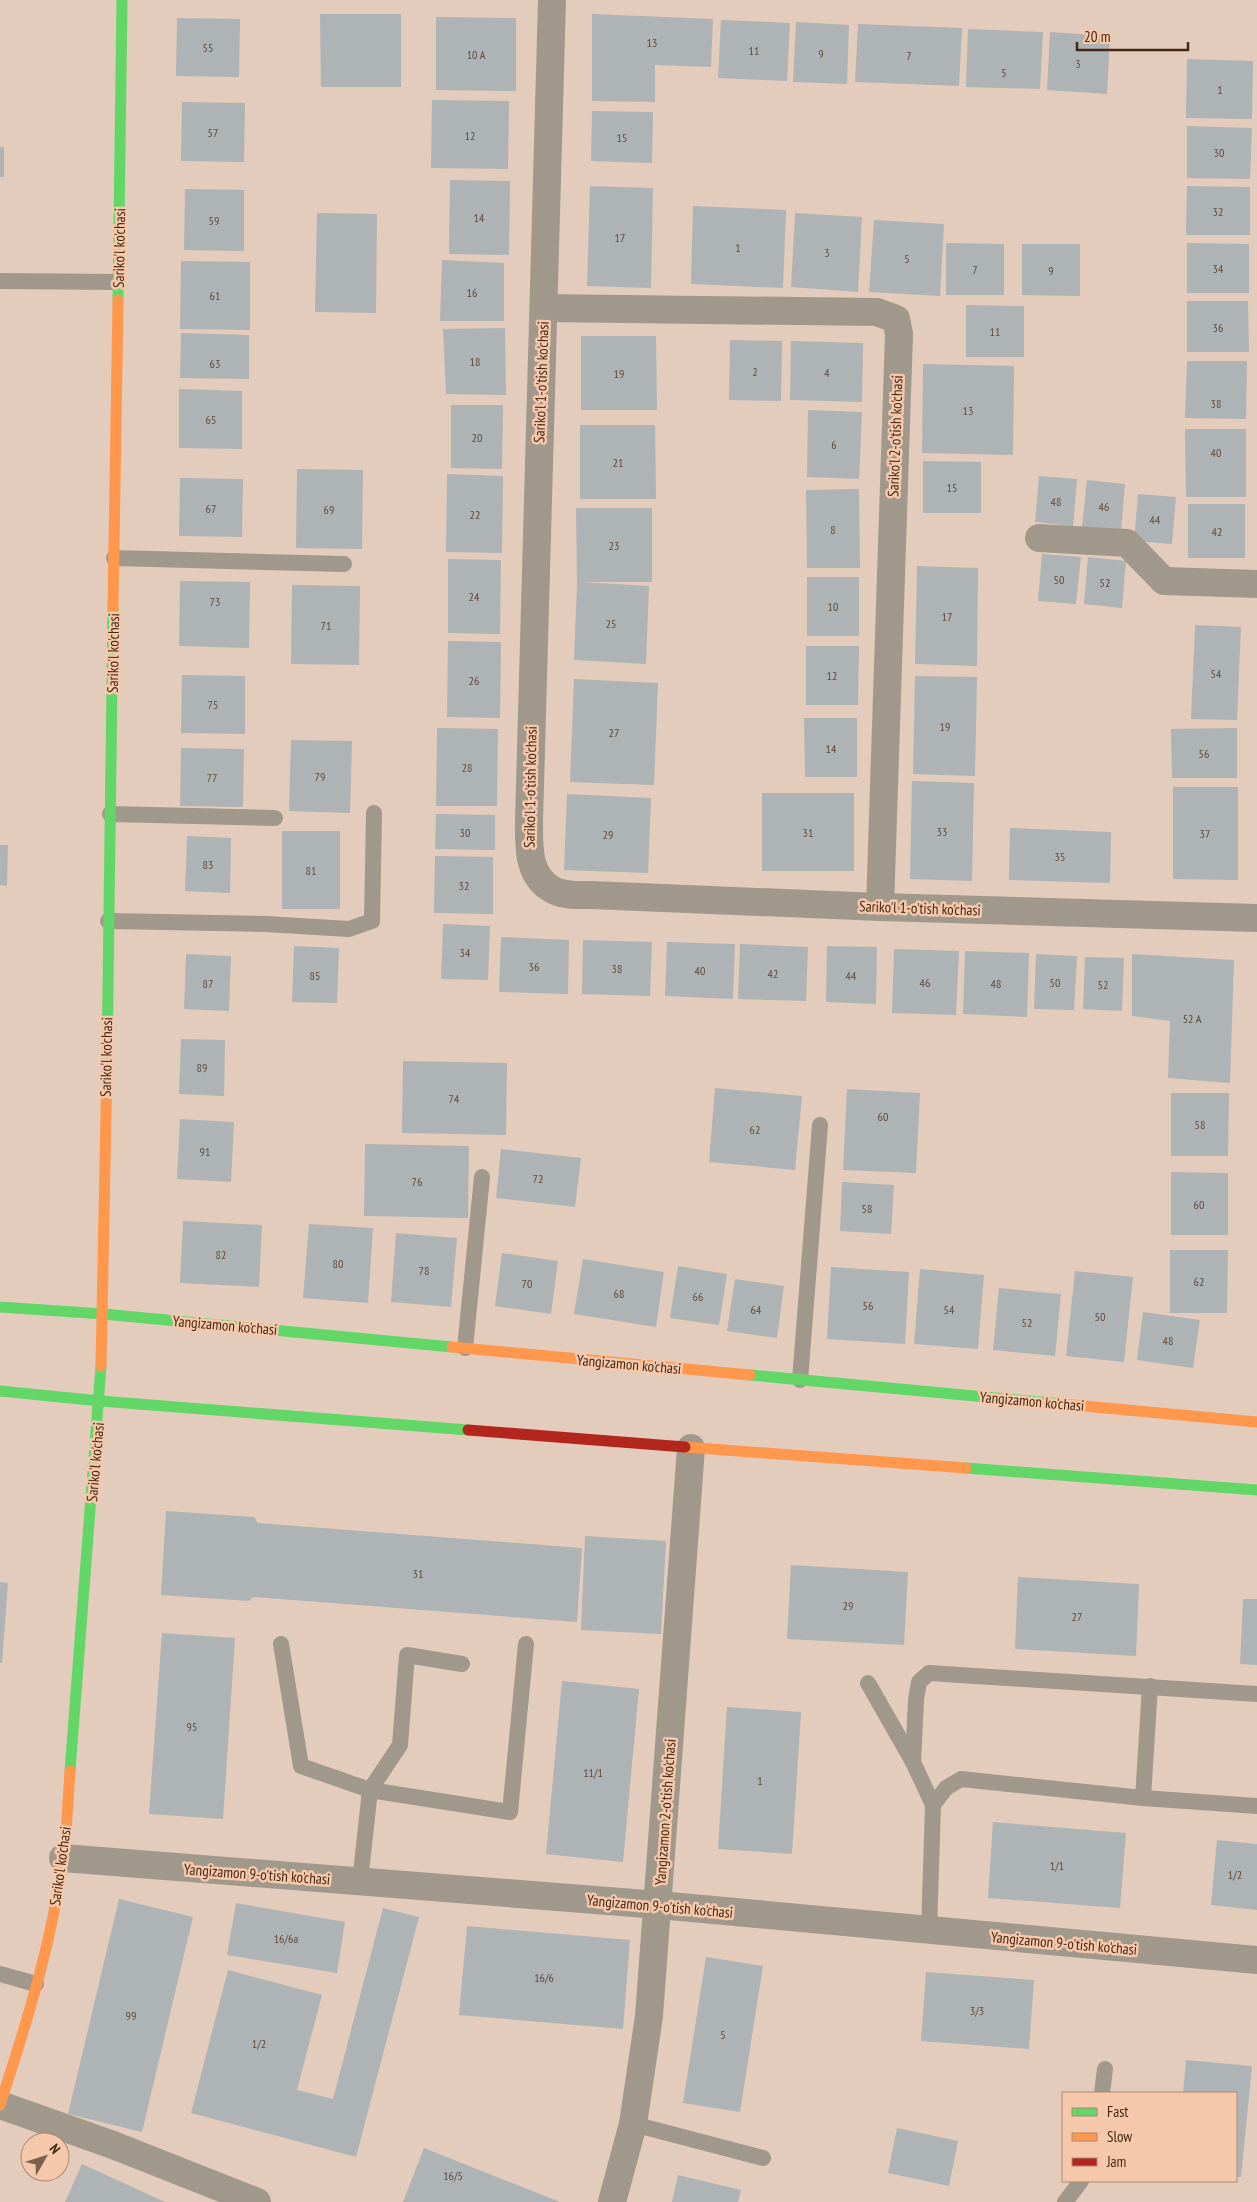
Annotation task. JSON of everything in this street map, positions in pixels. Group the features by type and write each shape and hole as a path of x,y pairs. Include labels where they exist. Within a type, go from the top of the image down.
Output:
{"main road":[{"name":"Sariko'l ko'chasi","path":"0,2105 36,1984 52,1921 63,1858 100,1401 103,1314 122,0"},
{"name":"Yangizamon ko'chasi","path":"0,1307 103,1314 1257,1422"},
{"path":"0,1391 100,1401 691,1448 1257,1490"}],"street":[{"name":"Sariko'l 1-o'tish ko'chasi","path":"552,0 529,821 529,853 534,869 553,890 566,894 880,907 1257,918"},
{"name":"Sariko'l 2-o'tish ko'chasi","path":"544,308 877,312 896,319 899,334 880,907"},
{"path":"1039,538 1127,544 1164,581 1257,584"},
{"name":"Yangizamon 2-o'tish ko'chasi","path":"612,2202 633,2124 650,2016 691,1448"},
{"name":"Yangizamon 9-o'tish ko'chasi","path":"63,1858 659,1905 1257,1960"},
{"path":"0,2105 113,2145 257,2202"}],"lane":[{"path":"0,281 118,282"},
{"path":"114,558 344,564"},
{"path":"108,921 266,924 349,929 372,921 374,813"},
{"path":"110,814 275,818"},
{"path":"800,1380 820,1125"},
{"path":"465,1348 482,1177"},
{"path":"281,1644 301,1766 370,1790 510,1812 526,1644"},
{"path":"360,1882 370,1790 400,1745 408,1655 462,1664"},
{"path":"913,1762 919,1682 929,1673 1257,1694"},
{"path":"868,1683 913,1762 933,1804 929,1931"},
{"path":"1143,1798 1150,1686"},
{"path":"933,1804 946,1788 962,1779 1143,1798 1257,1806"},
{"path":"0,1974 36,1984"},
{"path":"1102,2092 1105,2069"},
{"path":"633,2124 763,2158"},
{"path":"1065,2202 1080,2182"}],"building":[{"path":"320,14 401,14 401,87 321,87"},
{"path":"592,14 713,19 711,67 655,65 655,102 592,101"},
{"path":"436,17 516,18 516,91 436,90"},
{"path":"177,18 240,19 239,77 176,76"},
{"path":"721,20 790,23 787,81 718,78"},
{"path":"796,22 849,25 847,84 793,82"},
{"path":"858,24 962,28 959,86 855,82"},
{"path":"968,29 1043,32 1040,89 966,87"},
{"path":"1050,32 1110,36 1107,94 1047,90"},
{"path":"1187,59 1253,61 1252,119 1186,118"},
{"path":"432,100 509,101 508,169 431,168"},
{"path":"182,102 245,103 244,162 181,161"},
{"path":"592,111 653,112 652,163 591,161"},
{"path":"1187,126 1252,128 1250,179 1187,178"},
{"path":"0,147 4,147 4,177 0,177"},
{"path":"450,180 510,181 509,255 449,254"},
{"path":"590,186 653,188 651,288 587,286"},
{"path":"1187,186 1250,187 1250,235 1186,235"},
{"path":"185,189 244,190 244,251 184,250"},
{"path":"693,206 786,210 783,288 691,284"},
{"path":"317,213 377,214 376,313 315,312"},
{"path":"795,213 862,217 858,292 791,287"},
{"path":"874,220 944,224 940,296 869,292"},
{"path":"946,243 1004,244 1004,295 946,295"},
{"path":"1187,243 1249,244 1249,293 1187,293"},
{"path":"1022,244 1080,244 1080,296 1022,295"},
{"path":"442,260 504,263 504,321 440,321"},
{"path":"181,261 250,262 250,330 180,329"},
{"path":"1187,301 1248,301 1249,352 1187,352"},
{"path":"966,305 1024,306 1024,357 966,357"},
{"path":"505,328 506,395 446,394 443,329"},
{"path":"181,333 249,335 249,379 180,378"},
{"path":"581,336 656,336 657,410 581,410"},
{"path":"730,340 782,341 781,401 729,400"},
{"path":"791,341 863,343 862,402 790,400"},
{"path":"1187,361 1247,361 1246,419 1185,418"},
{"path":"923,364 1014,366 1013,455 922,453"},
{"path":"179,389 242,391 242,449 179,448"},
{"path":"451,405 503,405 502,469 451,468"},
{"path":"808,410 862,412 859,479 807,477"},
{"path":"580,425 655,425 656,499 580,499"},
{"path":"1185,429 1246,429 1246,497 1186,497"},
{"path":"923,461 981,462 981,513 923,513"},
{"path":"297,469 363,470 362,549 296,548"},
{"path":"447,474 503,476 502,553 446,552"},
{"path":"1039,476 1077,479 1073,526 1035,522"},
{"path":"180,478 243,479 242,537 179,536"},
{"path":"1087,480 1125,484 1121,531 1082,527"},
{"path":"859,489 860,568 807,568 806,490"},
{"path":"1138,494 1176,497 1172,544 1134,541"},
{"path":"1188,504 1245,504 1245,558 1188,558"},
{"path":"576,508 652,508 652,582 581,582 649,586 646,664 574,660 577,583"},
{"path":"1042,554 1081,557 1076,604 1038,601"},
{"path":"1088,557 1126,561 1122,608 1084,604"},
{"path":"448,559 501,560 500,634 448,633"},
{"path":"917,566 978,568 977,666 915,664"},
{"path":"807,577 859,577 859,636 807,636"},
{"path":"180,581 250,582 249,648 179,646"},
{"path":"292,585 360,586 359,665 291,664"},
{"path":"1195,625 1241,627 1237,720 1191,719"},
{"path":"448,641 501,642 500,718 447,717"},
{"path":"806,646 859,646 858,705 806,705"},
{"path":"182,675 245,676 245,734 181,733"},
{"path":"915,676 977,677 975,776 913,774"},
{"path":"574,679 658,683 654,785 570,782"},
{"path":"804,718 857,718 857,777 805,777"},
{"path":"437,728 498,729 497,806 436,806"},
{"path":"1237,728 1237,778 1172,778 1171,729"},
{"path":"291,740 352,741 350,813 289,811"},
{"path":"181,748 244,749 243,807 180,806"},
{"path":"912,781 974,783 972,881 910,879"},
{"path":"1173,787 1238,787 1238,880 1173,879"},
{"path":"762,793 854,793 854,871 762,871"},
{"path":"567,794 651,798 648,873 564,870"},
{"path":"436,814 495,815 495,850 435,849"},
{"path":"1010,828 1111,832 1110,883 1009,880"},
{"path":"282,831 340,831 340,909 282,909"},
{"path":"187,836 231,838 230,893 185,891"},
{"path":"0,845 8,845 7,886 0,885"},
{"path":"435,856 493,857 493,914 434,913"},
{"path":"443,924 490,926 488,980 441,979"},
{"path":"501,937 569,940 568,994 499,992"},
{"path":"583,940 652,942 650,996 582,994"},
{"path":"667,942 735,944 733,999 665,996"},
{"path":"740,944 808,947 806,1001 738,999"},
{"path":"294,946 339,948 337,1003 292,1002"},
{"path":"827,946 877,947 876,1004 826,1002"},
{"path":"894,949 959,951 956,1015 892,1013"},
{"path":"965,951 1029,953 1027,1017 963,1014"},
{"path":"186,954 231,956 229,1011 184,1009"},
{"path":"1036,954 1077,956 1074,1010 1034,1009"},
{"path":"1132,954 1234,960 1230,1083 1168,1078 1170,1021 1132,1016"},
{"path":"1085,957 1124,958 1122,1011 1083,1009"},
{"path":"181,1039 225,1040 224,1096 179,1094"},
{"path":"403,1061 507,1063 506,1135 402,1133"},
{"path":"715,1088 802,1096 795,1170 709,1162"},
{"path":"847,1089 920,1093 916,1173 843,1170"},
{"path":"1171,1093 1229,1093 1228,1156 1171,1156"},
{"path":"180,1119 234,1122 231,1182 177,1179"},
{"path":"365,1144 469,1146 468,1218 364,1216"},
{"path":"501,1149 581,1158 575,1207 496,1198"},
{"path":"1171,1172 1228,1173 1228,1235 1171,1235"},
{"path":"842,1182 894,1185 891,1234 840,1231"},
{"path":"183,1221 262,1225 259,1287 180,1283"},
{"path":"309,1224 373,1228 368,1303 303,1298"},
{"path":"396,1233 457,1238 451,1307 391,1302"},
{"path":"1170,1250 1228,1250 1227,1313 1170,1313"},
{"path":"502,1253 558,1261 551,1314 495,1306"},
{"path":"583,1259 664,1272 656,1327 574,1314"},
{"path":"678,1266 727,1274 719,1325 670,1318"},
{"path":"831,1267 909,1272 905,1344 827,1339"},
{"path":"920,1269 984,1275 978,1349 914,1344"},
{"path":"1075,1271 1133,1277 1124,1362 1066,1356"},
{"path":"735,1279 784,1286 777,1338 727,1331"},
{"path":"999,1288 1061,1294 1055,1356 993,1350"},
{"path":"1143,1312 1200,1320 1193,1368 1137,1360"},
{"path":"166,1511 254,1517 258,1523 582,1548 577,1622 253,1597 249,1601 161,1595"},
{"path":"585,1536 666,1541 661,1634 581,1630"},
{"path":"791,1565 908,1572 904,1645 787,1639"},
{"path":"1018,1577 1139,1584 1136,1656 1015,1649"},
{"path":"0,1582 8,1583 2,1663 0,1663"},
{"path":"1243,1599 1257,1599 1257,1665 1240,1664"},
{"path":"162,1633 235,1638 223,1819 149,1814"},
{"path":"562,1681 639,1689 623,1862 546,1854"},
{"path":"727,1707 801,1712 792,1854 718,1849"},
{"path":"993,1822 1126,1833 1120,1908 988,1898"},
{"path":"1217,1840 1257,1844 1257,1910 1211,1905"},
{"path":"119,1899 193,1917 142,2132 68,2114"},
{"path":"236,1903 345,1922 337,1973 227,1955"},
{"path":"383,1908 419,1917 356,2157 191,2113 228,1970 322,1995 297,2090 333,2099"},
{"path":"467,1926 630,1940 623,2029 459,2015"},
{"path":"706,1957 763,1966 740,2112 683,2103"},
{"path":"926,1972 1034,1980 1029,2049 921,2041"},
{"path":"1186,2060 1252,2066 1241,2177 1237,2177 1237,2092 1183,2092"},
{"path":"897,2128 958,2141 949,2186 888,2173"},
{"path":"424,2148 560,2202 403,2202"},
{"path":"82,2164 165,2202 65,2202"},
{"path":"678,2175 741,2190 738,2202 672,2202"}],"traffic: fast":[{"path":"118,300 122,0"},
{"path":"107,1065 113,608"},
{"path":"0,1307 103,1314 452,1347"},
{"path":"70,1771 101,1366"},
{"path":"750,1375 1062,1404"},
{"path":"0,1391 100,1401 468,1430"},
{"path":"966,1468 1257,1490"}],"traffic: slow":[{"path":"113,608 118,300"},
{"path":"101,1366 107,1065"},
{"path":"452,1347 750,1375"},
{"path":"1062,1404 1257,1422"},
{"path":"685,1447 966,1468"},
{"path":"0,2105 28,2014 52,1921 64,1847 70,1771"}],"traffic: jam":[{"path":"468,1430 685,1447"}]}
